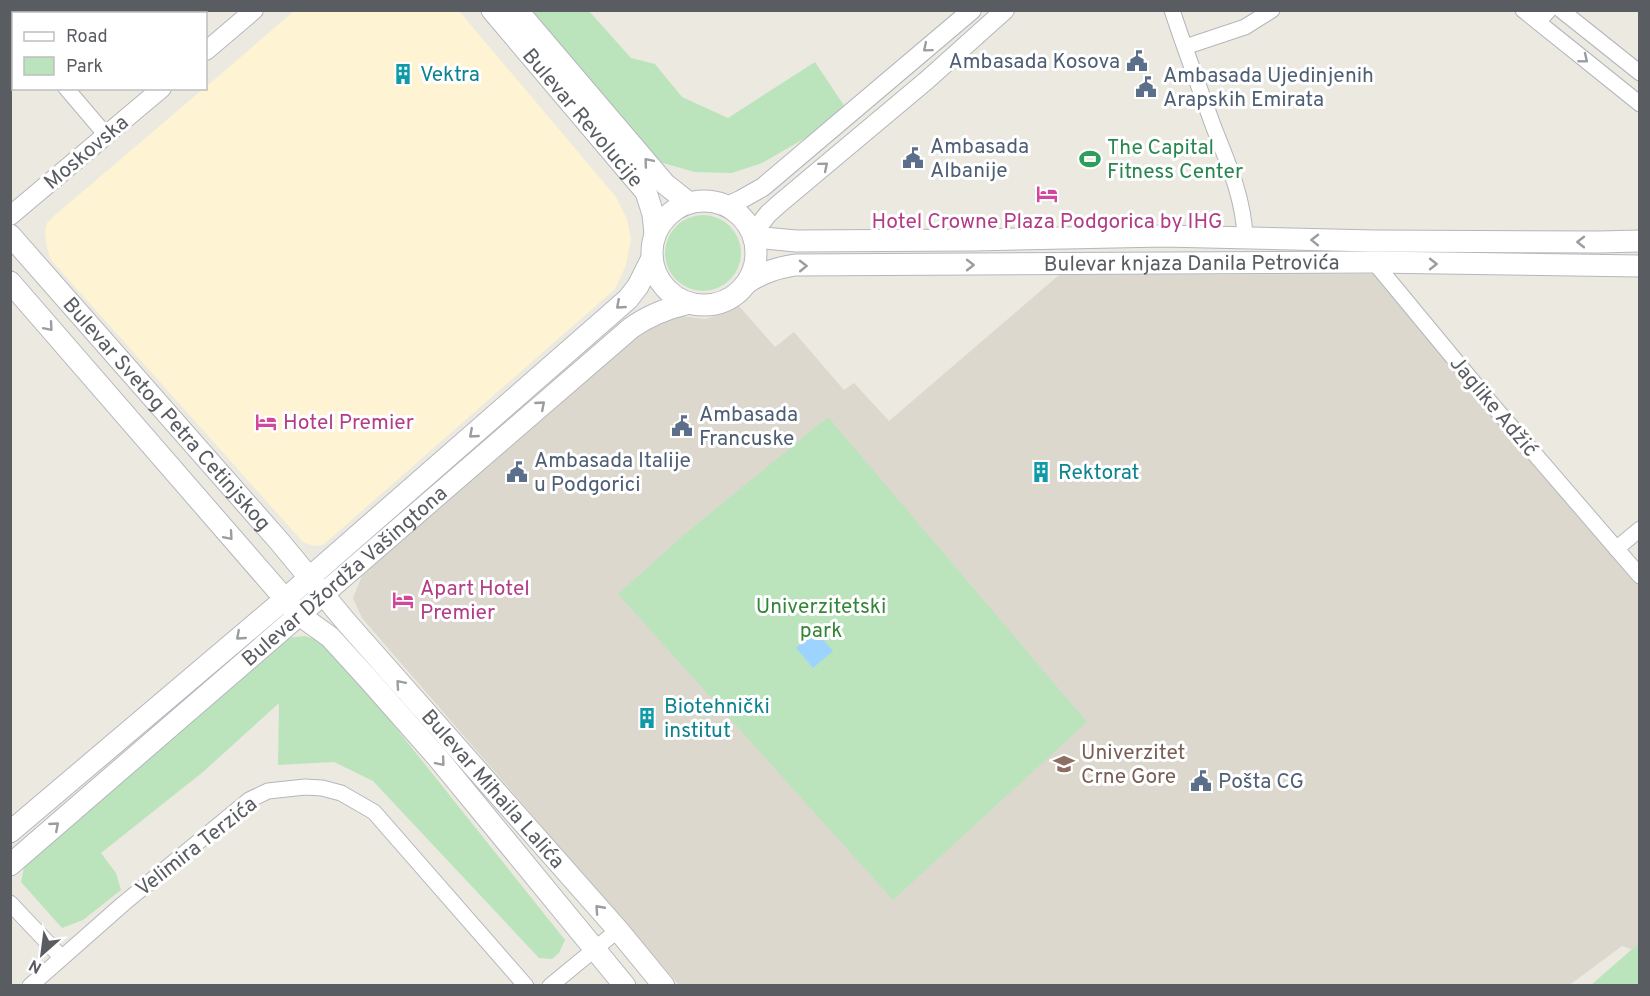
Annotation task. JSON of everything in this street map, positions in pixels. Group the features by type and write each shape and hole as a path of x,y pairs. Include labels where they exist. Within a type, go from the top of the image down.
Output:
{"main road":[{"name":"Bulevar Revolucije","path":"492,10 645,192 653,214 655,234"},
{"name":"Bulevar Revolucije","path":"517,10 665,184 689,203"},
{"path":"708,201 727,206 737,212 754,235 757,249 754,272 735,296 727,300 708,305 689,303 668,291 657,275 652,258 655,234 665,218 689,203 708,201"},
{"name":"Bulevar Svetog Petra Cetinjskog","path":"10,235 271,532 322,594"},
{"name":"Bulevar knjaza Danila Petrovića","path":"754,235 796,241 1164,236 1445,242 1640,241"},
{"name":"Bulevar Džordža Vašingtona","path":"10,865 292,607 308,578 628,298 638,286 652,258"},
{"name":"Bulevar knjaza Danila Petrovića","path":"748,282 773,269 795,265 1374,262 1640,266"},
{"name":"Bulevar Svetog Petra Cetinjskog","path":"10,282 292,607"},
{"name":"Bulevar Džordža Vašingtona","path":"10,832 292,607 322,594 631,328 645,318 689,303"},
{"name":"Bulevar Mihaila Lalića","path":"322,594 618,930 664,986"},
{"name":"Bulevar Mihaila Lalića","path":"292,607 330,637 438,758 625,986"}],"street":[{"path":"207,50 254,10"},
{"path":"727,206 763,187 972,10"},
{"path":"754,235 760,222 779,204 1005,10"},
{"path":"1172,10 1232,176 1241,206 1245,238"},
{"path":"1185,47 1245,27 1272,10"},
{"path":"1523,10 1640,104"},
{"path":"1538,22 1549,10"},
{"path":"1561,10 1640,73"},
{"path":"68,90 106,135"},
{"name":"Moskovska","path":"10,216 160,90"},
{"name":"Jaglike Adžić","path":"1374,262 1640,576"},
{"path":"1616,549 1640,529"},
{"name":"Velimira Terzića","path":"30,986 249,800 268,791 305,787 322,788 341,793 374,813 526,986"},
{"path":"10,903 62,958"},
{"path":"550,986 618,930"}],"shaded area":[{"path":"294,11 459,11 616,197 627,219 631,239 626,265 615,289 323,545 314,546 303,542 51,260 45,231 47,223 54,216 202,90 207,90 207,86"},
{"name":"Univerzitet Crne Gore","path":"1378,274 1639,582 1639,952 1622,946 1568,986 679,985 362,618 353,598 362,576 641,326 673,315 705,319 729,312 739,306 775,347 794,332 844,390 854,383 889,421 1059,275"}],"green space":[{"path":"532,11 589,11 631,58 655,64 682,97 728,118 815,62 849,113 762,163 732,173 695,172 659,162"},
{"path":"696,215 710,215 724,221 735,232 741,246 738,268 730,280 710,291 696,291 682,285 671,274 665,260 665,246 671,232 682,221"},
{"name":"Univerzitetski park","path":"828,417 1087,722 893,900 618,594 685,534"},
{"path":"305,636 329,644 565,940 559,953 552,959 539,958 373,781 334,762 278,765 279,703 203,772 101,853 116,873 121,890 83,920 62,928 21,882 25,863 286,638"},
{"path":"1639,943 1639,985 1591,985"}],"water":[{"path":"816,631 833,651 813,668 796,648"}],"place":[{"name":"Ambasada Kosova","path":"1137,61"},
{"name":"Vektra","path":"403,74"},
{"name":"Ambasada Ujedinjenih Arapskih Emirata","path":"1146,87"},
{"name":"Ambasada Albanije","path":"913,158"},
{"name":"The Capital Fitness Center","path":"1090,159"},
{"name":"Hotel Crowne Plaza Podgorica by IHG","path":"1047,194"},
{"name":"Hotel Premier","path":"266,422"},
{"name":"Ambasada Francuske","path":"682,426"},
{"name":"Ambasada Italije u Podgorici","path":"517,472"},
{"name":"Rektorat","path":"1041,472"},
{"name":"Apart Hotel Premier","path":"403,600"},
{"name":"Biotehnički institut","path":"647,718"},
{"name":"Univerzitet Crne Gore","path":"1064,764"},
{"name":"Pošta CG","path":"1201,781"}]}
